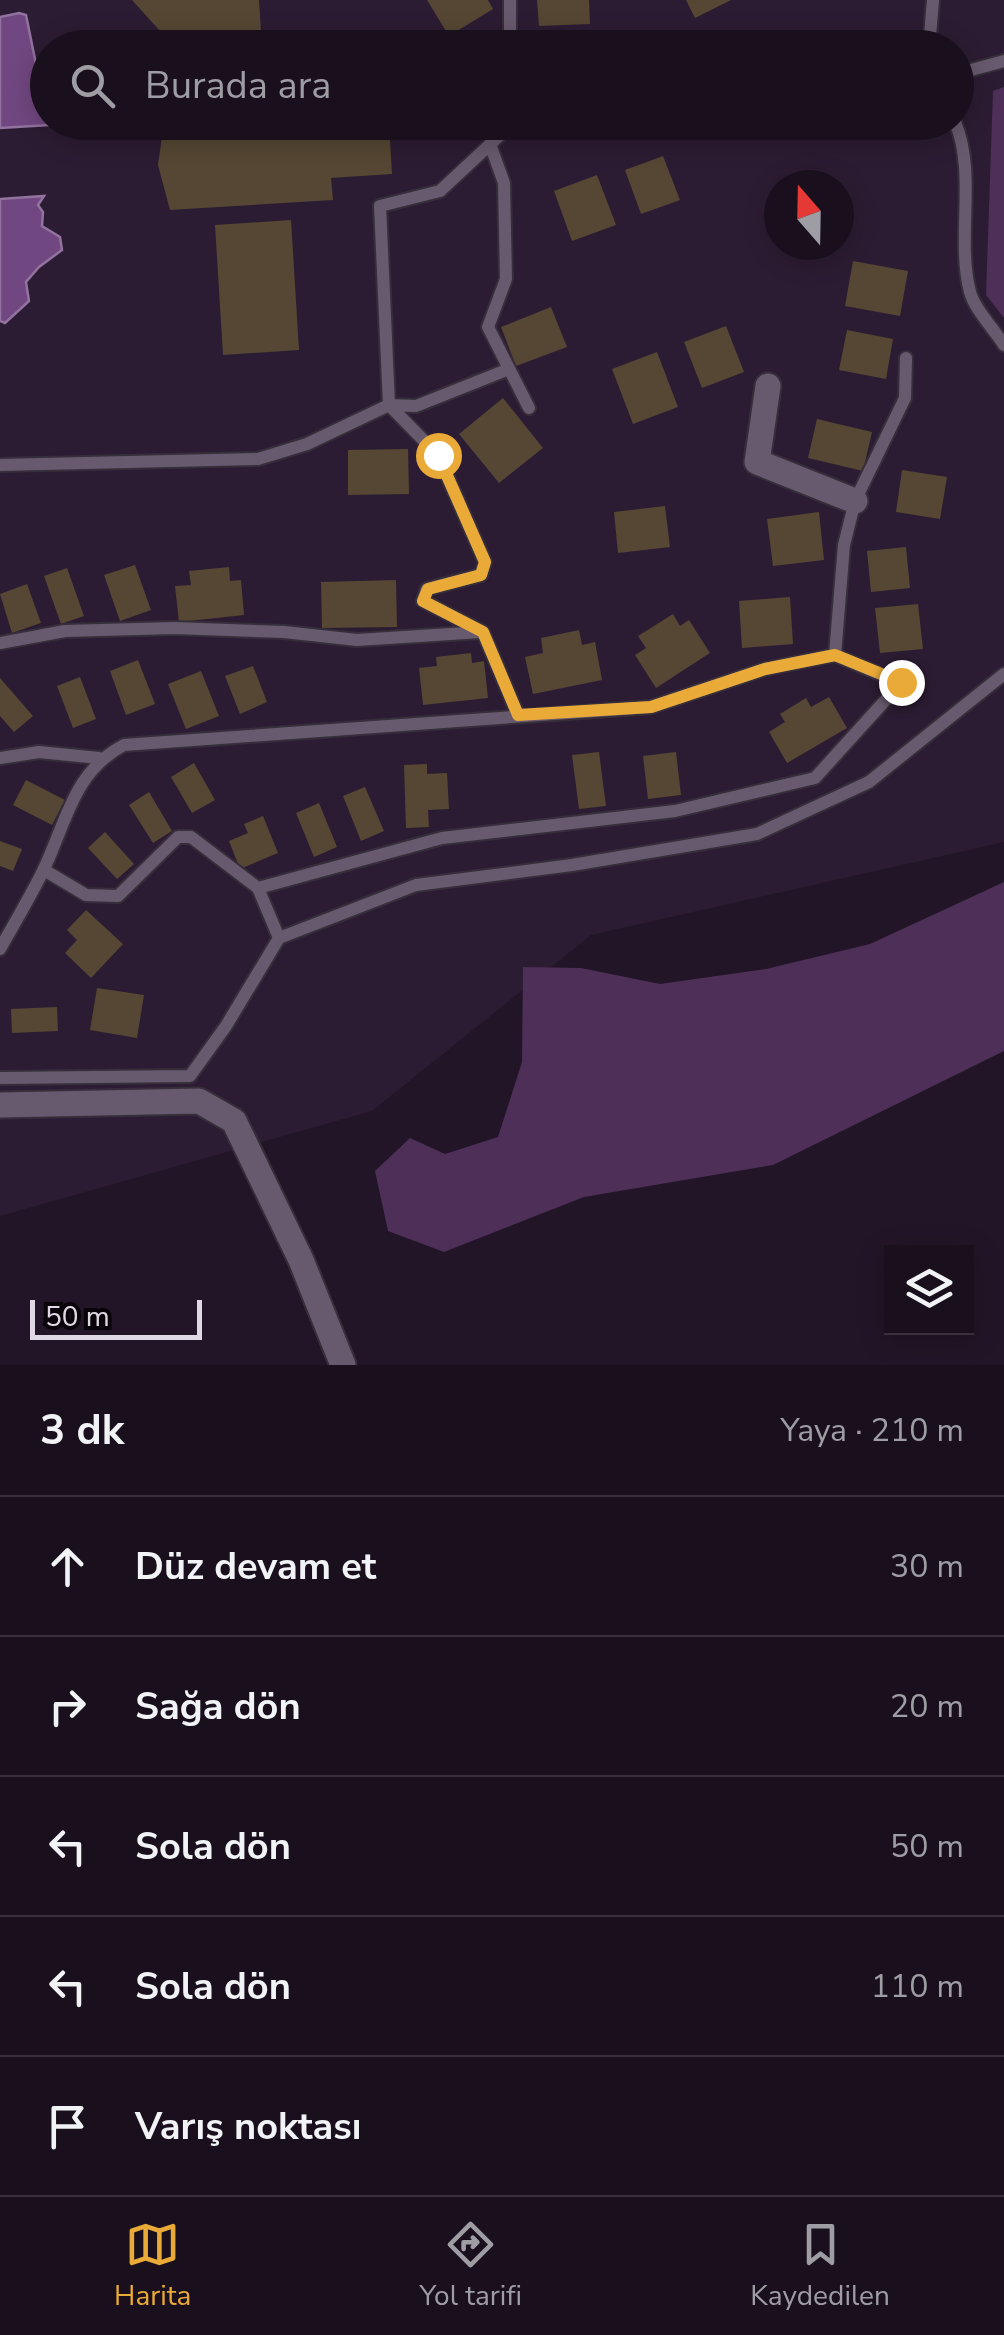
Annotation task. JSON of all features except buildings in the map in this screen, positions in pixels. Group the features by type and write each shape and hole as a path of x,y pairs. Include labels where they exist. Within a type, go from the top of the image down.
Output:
{"street":[{"path":"768,386 757,462 855,501"},
{"path":"0,1105 198,1102 234,1121 301,1260 343,1365"}],"lane":[{"path":"510,0 510,30"},
{"path":"930,30 933,0"},
{"path":"974,69 1004,61"},
{"path":"494,140 440,191 380,206 389,405 438,455 485,562 481,575 428,589 423,601 483,632 518,715"},
{"path":"962,140 971,296 1004,344"},
{"path":"490,144 504,183 506,279 488,327 529,408"},
{"path":"835,655 844,545 855,501 905,398 906,358"},
{"path":"0,464 258,460 308,444 389,405 416,406 509,368"},
{"path":"0,643 65,630 174,628 284,632 356,640 483,632"},
{"path":"0,949 44,870 68,809 99,758 124,744 651,707 765,669 835,655 901,682 816,778 675,811 442,838 258,888"},
{"path":"0,1078 190,1076 226,1026 279,938 416,885 572,866 757,834 869,782 1004,674"},
{"path":"0,758 39,752 99,758"},
{"path":"44,870 86,895 118,896 178,837 191,837 258,888 279,938"}],"shaded area":[{"path":"0,0 1004,0 1004,842 591,935 372,1111 0,1216"},
{"path":"26,15 30,35 30,126 0,128 0,17"},
{"path":"1004,87 1004,318 986,295 993,91"},
{"path":"44,196 38,205 43,212 42,226 60,237 62,250 26,282 29,301 5,323 0,321 0,199"},
{"path":"1004,882 1004,1051 773,1165 584,1197 444,1252 388,1231 375,1171 410,1138 445,1154 498,1137 522,1062 523,967 581,968 660,984 766,969 870,944"}],"route":[{"path":"438,455 485,562 481,575 428,589 423,601 483,632 518,715 651,707 765,669 835,655 901,682"}]}
